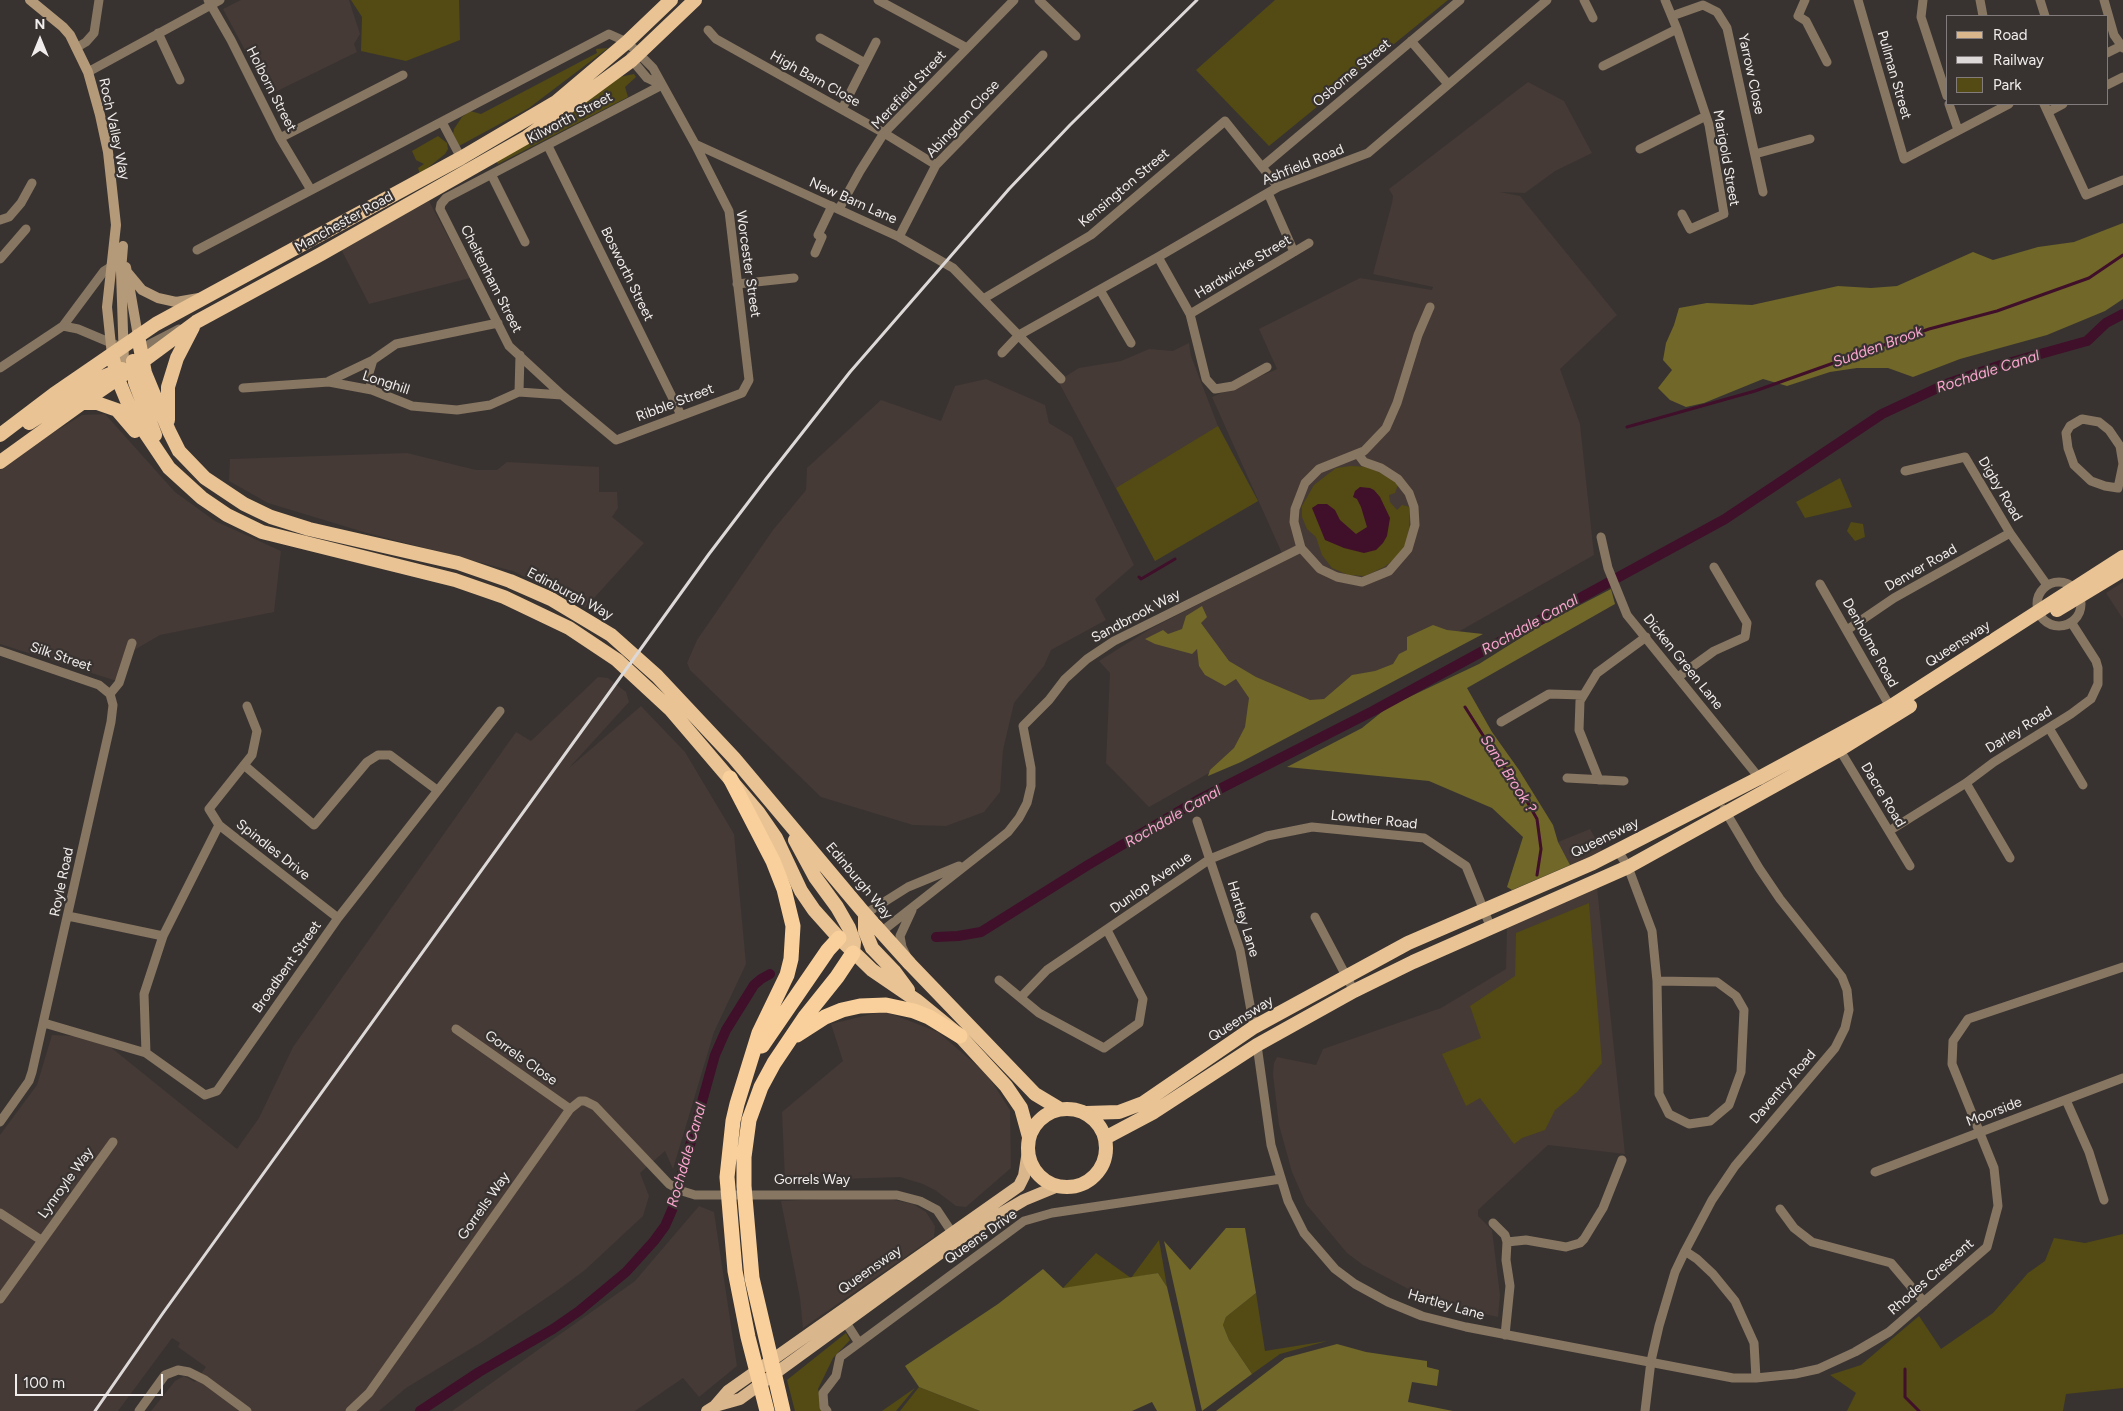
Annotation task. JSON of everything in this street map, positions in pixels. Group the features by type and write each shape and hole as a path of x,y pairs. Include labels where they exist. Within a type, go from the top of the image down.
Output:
{"highway":[{"name":"Manchester Road","path":"0,435 54,394 126,346 211,296 461,158 556,102 627,42 671,0"},
{"name":"Manchester Road","path":"0,462 196,322 507,149 554,119 636,57 695,0"},
{"path":"169,431 168,387 177,358 196,322"},
{"name":"Edinburgh Way","path":"126,346 132,413 169,468 189,487 227,515 262,532 455,580 504,597 569,628 617,660 658,698 758,812 776,838 801,891 814,910 844,933 853,953 872,970 916,1000 960,1036 1001,1081 1021,1108 1028,1144"},
{"name":"Edinburgh Way","path":"126,346 129,370 151,429 164,452 189,487"},
{"path":"0,440 129,370"},
{"name":"Edinburgh Way","path":"129,370 169,431 179,451 206,478 244,504 271,517 309,529 458,563 510,581 551,599 611,635 673,692 734,758 865,914 910,964 1035,1094 1060,1109"},
{"path":"82,403 97,403 116,410 127,420 146,448 169,468"},
{"name":"Queensway","path":"1105,1138 1154,1112 1257,1045 1354,991 1413,962 1628,867 1760,778 1836,743 1893,712 2077,592 2123,557"},
{"name":"Queensway","path":"2077,592 2123,570"},
{"name":"Queensway","path":"1086,1113 1119,1112 1143,1103 1254,1027 1408,943 1722,805 1769,790 1836,743"},
{"path":"730,778 773,861 784,889 793,926 791,959 787,976 759,1033 736,1104 727,1177 735,1271 748,1337 767,1411"},
{"path":"780,814 815,877 837,907 844,933"},
{"path":"748,1068 828,950 865,914"},
{"path":"865,914 865,931 872,948 894,971 916,1000"},
{"path":"783,1411 752,1278 744,1186 745,1150 749,1120 760,1087 788,1042 853,953 881,932"},
{"path":"788,1042 825,1017 860,1006 886,1005 914,1011 929,1017 960,1036"},
{"path":"1060,1109 1073,1109 1086,1113 1097,1122 1105,1138 1106,1151 1104,1158 1094,1176 1083,1183 1070,1187 1058,1186 1045,1180 1035,1171 1028,1144 1034,1126 1043,1116 1060,1109"}],"main road":[{"name":"Roch Valley Way","path":"30,0 70,35 88,72 108,152 116,225"},
{"path":"116,225 122,235 123,246 121,267 126,346"},
{"path":"116,225 121,267 126,346"},
{"path":"121,267 142,290 158,298 176,302 211,296"},
{"name":"Queensway","path":"711,1409 740,1399 842,1317 955,1236 1019,1186 1024,1176 1028,1144"},
{"name":"Queensway","path":"955,1236 1024,1200 1058,1186"}],"street":[{"path":"76,48 86,42 94,33 99,0"},
{"path":"88,72 209,2 220,0"},
{"path":"878,0 967,48"},
{"name":"Merefield Street","path":"815,253 822,237 818,235 884,133 1014,0"},
{"path":"1039,0 1076,36"},
{"name":"Osborne Street","path":"1262,167 1460,0"},
{"name":"Ashfield Road","path":"1002,353 1019,334 1100,290 1278,187 1368,153 1546,0"},
{"path":"1584,0 1593,18"},
{"name":"Marigold Street","path":"1665,0 1706,116 1724,214 1690,229 1682,214"},
{"path":"1805,0 1798,16 1806,21 1827,62"},
{"name":"Pullman Street","path":"1858,0 1904,159 1958,130"},
{"path":"1924,0 1921,17 1946,93"},
{"path":"1980,0 1983,15"},
{"path":"2040,0 2044,15"},
{"path":"2104,0 2114,35 2122,47 2108,53"},
{"name":"Holborn Street","path":"209,2 231,40 280,138 311,190"},
{"name":"Yarrow Close","path":"1672,16 1703,6 1716,12 1727,28 1763,192"},
{"name":"High Barn Close","path":"708,30 716,39 884,133 936,165"},
{"path":"1603,66 1677,30"},
{"path":"158,33 180,80"},
{"path":"197,250 610,34 627,42 636,57 653,68 695,144"},
{"path":"820,38 865,63"},
{"path":"1411,41 1448,84"},
{"path":"842,109 876,42"},
{"name":"Abingdon Close","path":"899,237 936,165 1043,55"},
{"path":"280,138 403,75"},
{"path":"2108,84 2123,76"},
{"name":"Kilworth Street","path":"492,176 662,85"},
{"path":"1949,105 1958,130 2006,105"},
{"path":"2059,105 2046,108 2086,195 2123,180"},
{"path":"1640,149 1706,116"},
{"name":"Kensington Street","path":"982,299 1091,235 1225,121 1262,167"},
{"path":"442,122 461,158"},
{"path":"1755,154 1810,139"},
{"name":"New Barn Lane","path":"695,144 899,237 953,268 1061,379"},
{"name":"Worcester Street","path":"695,144 729,211 749,380 742,392"},
{"name":"Bosworth Street","path":"548,146 681,415"},
{"path":"1262,167 1278,187"},
{"path":"492,176 525,242"},
{"name":"Cheltenham Street","path":"492,176 446,198 441,204 440,209 509,346 616,440"},
{"path":"0,220 9,217 21,203 32,183"},
{"path":"1268,193 1294,252"},
{"path":"0,259 26,229"},
{"name":"Hardwicke Street","path":"1190,314 1309,243"},
{"path":"1158,257 1190,314 1206,379 1215,389 1233,386 1267,367"},
{"path":"0,368 63,326 104,271 121,267"},
{"path":"737,284 794,278"},
{"path":"1100,290 1131,343"},
{"path":"1358,454 1364,462 1382,468 1398,479 1409,493 1414,506 1415,525 1408,549 1389,571 1362,582 1337,577 1320,569 1301,548 1294,522 1295,509 1305,483 1319,469 1364,451 1386,428 1397,403 1418,335 1430,307"},
{"path":"63,326 78,329 126,346 146,346 196,322"},
{"path":"329,382 373,360 396,344 498,323"},
{"path":"520,355 519,392 562,394"},
{"path":"372,390 369,373 373,360"},
{"name":"Longhill","path":"243,388 329,382 372,390 412,406 457,410 490,404 519,392"},
{"name":"Ribble Street","path":"616,440 742,392"},
{"path":"2082,419 2099,422 2115,437 2122,456 2121,492 2091,481 2074,465 2068,448 2066,433 2075,422 2082,419"},
{"name":"Digby Road","path":"1905,471 1965,457 2010,533 2047,585"},
{"name":"Denver Road","path":"1847,630 1894,598 2010,533"},
{"name":"Dicken Green Lane","path":"1601,537 1608,568 1627,615 1769,790"},
{"name":"Sandbrook Way","path":"881,932 1008,832 1019,818 1027,804 1031,786 1031,768 1023,726 1081,665 1114,640 1301,548"},
{"path":"1678,677 1714,651 1745,637 1747,623 1714,566"},
{"path":"2066,582 2077,592 2081,608 2079,614 2071,622 2058,626 2052,625 2041,615 2037,600 2039,594 2047,585 2066,582"},
{"name":"Denholme Road","path":"1820,584 1893,712"},
{"name":"Darley Road","path":"1889,831 1966,783 1994,762 2091,699 2100,676 2096,661 2071,622"},
{"path":"1599,780 1579,730 1580,700 1597,673 1646,637"},
{"path":"110,694 119,683 132,643"},
{"name":"Silk Street","path":"0,650 99,685 110,694"},
{"name":"Royle Road","path":"0,1122 29,1080 44,1023 68,916 105,772 113,712 110,694"},
{"path":"1502,722 1549,694 1583,695"},
{"path":"219,825 210,809 252,755 257,731 247,706"},
{"name":"Broadbent Street","path":"44,1023 146,1053 205,1095 217,1091 338,918 500,711"},
{"path":"2049,728 2083,785"},
{"name":"Dacre Road","path":"1836,743 1910,866"},
{"path":"244,765 314,825 367,762 378,755 390,755 437,790"},
{"path":"1566,778 1624,781"},
{"path":"1966,783 2010,858"},
{"name":"Daventry Road","path":"1645,1411 1651,1361 1675,1272 1685,1251 1712,1200 1735,1166 1835,1048 1845,1028 1849,1010 1847,990 1842,977 1758,868 1722,805"},
{"name":"Hartley Lane","path":"1197,821 1240,950 1254,1027"},
{"name":"Spindles Drive","path":"146,1053 144,994 163,936 219,825 338,918"},
{"name":"Lowther Road","path":"1210,859 1267,836 1312,827 1424,838 1466,866 1491,928"},
{"path":"1618,851 1628,867 1652,931 1657,981 1659,1094 1669,1114 1689,1124 1710,1121 1729,1104 1741,1072 1744,1010 1736,996 1717,982 1657,981"},
{"name":"Dunlop Avenue","path":"1021,998 1047,970 1210,859"},
{"path":"865,914 908,887 969,862"},
{"name":"Sandbrook Way","path":"910,964 902,947 900,936 915,905"},
{"path":"68,916 163,936"},
{"path":"1315,917 1354,991"},
{"name":"Dunlop Avenue","path":"999,980 1039,1013 1104,1048 1139,1023 1142,999 1107,930"},
{"name":"Rhodes Crescent","path":"1651,1361 1733,1378 1756,1378 1818,1369 1855,1352 1889,1332 1987,1247 1998,1206 1994,1168 1952,1064 1953,1041 1968,1019 2123,967"},
{"name":"Gorrels Close","path":"456,1029 570,1109"},
{"name":"Hartley Lane","path":"1257,1045 1271,1145 1288,1201 1304,1233 1334,1269 1355,1284 1388,1302 1422,1316 1505,1335 1651,1361"},
{"name":"Moorside","path":"1875,1172 2123,1078"},
{"path":"2066,1100 2089,1152 2104,1200"},
{"name":"Gorrels Way","path":"570,1109 580,1101 590,1103 669,1184 695,1195 897,1195 920,1201 937,1210 955,1236"},
{"name":"Gorrells Way","path":"350,1411 370,1393 570,1109"},
{"name":"Lynroyle Way","path":"0,1299 40,1240 113,1142"},
{"path":"1507,1242 1526,1240 1566,1247 1580,1243 1603,1208 1622,1160"},
{"name":"Queens Drive","path":"828,1411 824,1407 823,1394 836,1376 840,1357 1024,1221 1052,1213 1281,1179"},
{"path":"1780,1209 1794,1228 1812,1242 1891,1262 1924,1302"},
{"name":"Lynroyle Way","path":"0,1213 40,1240"},
{"path":"1493,1223 1504,1235 1507,1242 1506,1260 1510,1286 1505,1335"},
{"path":"1685,1251 1713,1274 1735,1301 1754,1344 1756,1378"},
{"path":"842,1317 859,1343"},
{"path":"139,1411 165,1375 178,1370 189,1372 205,1380 247,1411"}],"shaded area":[{"path":"241,0 349,0 360,34 354,44 357,52 269,95 223,9"},
{"path":"1528,82 1564,101 1592,153 1555,171 1525,193 1500,192 1520,196 1617,315 1560,369 1580,424 1594,555 1149,807 1106,763 1110,673 1099,661 1150,629 1285,560 1212,397 1277,369 1259,329 1360,278 1432,290 1433,287 1373,274 1392,203 1393,196 1389,189"},
{"path":"429,201 470,278 369,304 341,249"},
{"path":"2123,223 2123,299 2105,311 2047,335 1960,359 1913,377 1888,368 1857,368 1830,372 1787,386 1763,379 1704,403 1686,407 1670,400 1658,388 1672,370 1663,360 1666,343 1679,308 1707,303 1752,305 1838,286 1871,288 1897,286 1973,252 1993,260 2038,247 2074,242"},
{"path":"1189,343 1191,356 1218,426 1258,501 1155,561 1058,381 1079,368 1121,361 1149,349 1173,351"},
{"path":"986,379 1045,405 1049,423 1072,437 1134,565 1095,599 1106,620 1051,650 1044,666 1014,703 1003,750 1000,792 984,812 946,826 913,825 821,797 690,670 687,663 697,640 773,530 806,490 807,468 881,400 941,421 955,386"},
{"path":"105,414 175,492 215,521 281,551 274,612 160,635 124,656 120,682 0,644 0,468 23,451 82,415"},
{"path":"407,453 476,470 497,470 507,462 599,467 599,492 617,492 618,508 612,517 644,543 585,608 513,571 367,533 268,503 229,481 230,459"},
{"path":"1360,487 1374,490 1380,497 1390,518 1387,536 1383,543 1376,550 1364,553 1344,548 1325,540 1312,508 1318,504 1327,504 1335,510 1340,520 1356,534 1367,527 1361,507 1357,499 1353,497 1355,491"},
{"path":"2123,582 2123,619 2106,593"},
{"path":"1611,589 1615,604 1467,688 1492,732 1519,770 1553,825 1558,842 1570,865 1512,890 1507,887 1523,837 1492,808 1429,781 1287,767 1362,728 1388,707 1479,664 1538,627"},
{"path":"1202,606 1207,617 1201,623 1229,661 1256,677 1310,700 1324,699 1352,675 1375,671 1393,664 1399,654 1407,650 1407,637 1433,625 1447,630 1483,634 1241,762 1208,776 1210,770 1234,748 1245,727 1249,698 1236,679 1225,686 1205,675 1199,666 1197,649 1192,654 1155,644 1145,639 1163,630 1168,634 1182,629 1186,616"},
{"path":"598,677 608,678 626,692 629,702 569,768 641,706 685,752 734,834 746,964 714,1032 673,1169 665,1151 640,1173 649,1196 643,1216 585,1270 558,1290 482,1342 406,1388 379,1411 151,1411 175,1381 184,1376 195,1382 206,1367 178,1347 180,1343 172,1338 118,1411 0,1411 0,1135 37,1085 52,1035 98,1037 237,1149 259,1118 293,1047 516,732 531,741"},
{"path":"1590,829 1604,854 1571,868 1558,842"},
{"path":"1597,887 1625,1154 1548,1145 1478,1210 1478,1216 1492,1230 1500,1295 1498,1317 1433,1302 1363,1265 1347,1253 1306,1204 1292,1172 1279,1125 1273,1074 1274,1063 1277,1057 1316,1065 1323,1049 1441,1008 1506,969 1507,926"},
{"path":"884,1011 938,1032 987,1074 1010,1110 1011,1168 966,1207 956,1206 935,1190 900,1177 785,1181 782,1112 843,1061 831,1024"},
{"path":"856,1197 890,1199 913,1204 926,1212 935,1226 934,1237 803,1328 800,1298 781,1201"},
{"path":"699,1206 714,1212 737,1366 699,1397 683,1378 635,1411 452,1411 635,1281"},
{"path":"1226,1228 1245,1228 1256,1293 1226,1317 1223,1325 1229,1340 1252,1374 1202,1411 1164,1241 1190,1270"},
{"path":"1043,1269 1063,1288 1158,1273 1167,1287 1196,1411 1157,1411 1152,1402 1132,1411 980,1411 919,1387 905,1366 998,1304"},
{"path":"1337,1344 1366,1352 1427,1361 1427,1367 1439,1370 1437,1386 1412,1382 1408,1402 1453,1411 1216,1411 1285,1358"}],"green space":[{"path":"351,0 459,0 460,40 406,61 361,51 362,17"},
{"path":"1275,0 1448,0 1269,146 1196,70"},
{"path":"608,48 529,108 459,146 453,134 454,129 462,117 470,111 481,114 597,53 596,49"},
{"path":"634,74 636,77 625,87 628,97 498,164 496,161 581,106 620,77"},
{"path":"438,136 447,143 448,149 445,154 420,174 418,168 424,164 416,160 412,151"},
{"path":"1218,426 1258,501 1155,561 1116,488"},
{"path":"1351,466 1369,467 1395,481 1398,485 1395,493 1389,495 1390,502 1397,510 1402,505 1410,507 1409,529 1405,547 1396,558 1384,567 1365,576 1348,575 1332,568 1322,555 1316,537 1307,529 1302,517 1302,506 1314,485 1336,468"},
{"path":"1840,478 1852,507 1805,518 1796,502"},
{"path":"1851,522 1863,524 1865,537 1855,541 1847,531"},
{"path":"1589,903 1602,1063 1577,1092 1555,1110 1545,1130 1522,1138 1514,1144 1480,1098 1466,1106 1442,1054 1481,1038 1470,1006 1515,976 1516,933"},
{"path":"2123,1234 2123,1388 2066,1394 2063,1411 1847,1411 1856,1393 1830,1375 1861,1365 1919,1316 1941,1349 1993,1313 2028,1273 2045,1261 2054,1238 2085,1243"},
{"path":"1159,1240 1167,1287 1158,1273 1094,1285 1063,1288 1096,1253 1131,1278"},
{"path":"1256,1293 1265,1351 1327,1341 1280,1354 1252,1374 1229,1340 1223,1325 1226,1317"},
{"path":"846,1333 850,1340 833,1358 818,1389 825,1411 795,1411 787,1380"},
{"path":"919,1387 980,1411 900,1411"},
{"path":"915,1388 896,1411 882,1411"}],"waterway":[{"name":"Sudden Brook","path":"1627,427 1755,391 1929,329 1997,311 2089,278 2123,255"},
{"name":"Rochdale Canal","path":"936,937 981,932 1088,865 1198,800 1373,711 1725,519 1882,414 1946,384 2001,365 2087,341 2106,323 2123,314"},
{"name":"Sudden Brook","path":"1139,577 1141,579 1175,559"},
{"name":"Sand Brook ?","path":"1465,707 1498,759 1516,782 1537,819 1541,849 1537,875"},
{"name":"Rochdale Canal","path":"420,1411 479,1372 553,1329 579,1311 626,1272 654,1241 665,1226 672,1210 715,1055 726,1030 754,985 770,974"},
{"path":"1905,1369 1905,1397 1919,1411"}],"railway":[{"path":"95,1411 163,1313 709,554 766,479 850,372 1009,189 1070,125 1197,0"}]}
